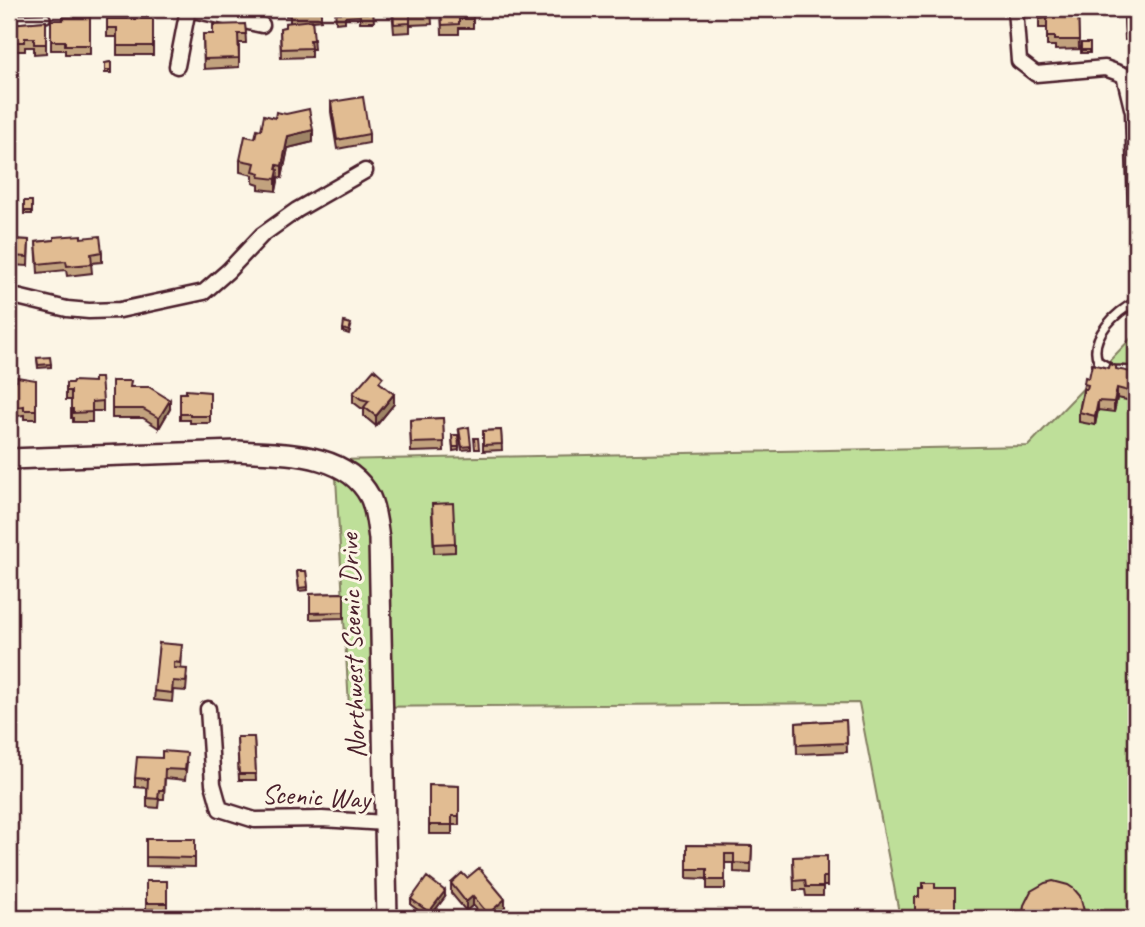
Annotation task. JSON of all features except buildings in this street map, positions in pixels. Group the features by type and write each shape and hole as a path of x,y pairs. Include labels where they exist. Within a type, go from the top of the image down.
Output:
{"street":[{"path":"177,66 188,9 262,25"},
{"path":"1016,9 1019,61 1036,74 1105,68 1124,75 1133,112 1136,211"},
{"path":"9,295 67,309 89,311 120,310 204,292 262,235 297,210 365,171"},
{"name":"Northwest Scenic Drive","path":"9,459 238,451 319,460 352,475 370,498 376,513 379,539 387,918"},
{"name":"Scenic Way","path":"208,709 213,784 220,809 255,820 322,819 385,823"}],"lane":[{"path":"9,19 46,19"},
{"path":"1136,302 1126,307 1110,322 1096,344 1095,353 1098,361 1114,369 1136,371"}],"green space":[{"path":"1136,333 1136,918 900,918 859,703 349,707 335,460 1028,446"}]}
